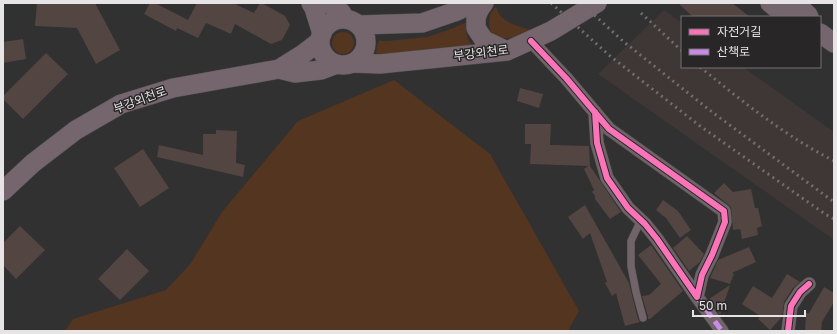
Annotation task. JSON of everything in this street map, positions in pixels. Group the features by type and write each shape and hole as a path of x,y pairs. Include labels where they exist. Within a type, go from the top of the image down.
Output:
{"main road":[{"path":"311,3 314,8 321,37 321,48 324,55 330,61 345,64 359,59 364,52 366,45 366,37 363,31 328,3"},
{"path":"321,37 326,27 338,20 375,25 422,23 457,11 474,3"},
{"path":"484,3 477,14 476,28 484,40 507,51"},
{"name":"부강외천로","path":"279,69 294,73 321,70 345,64 380,64 507,51 551,31 597,3"},
{"path":"770,3 786,16"},
{"path":"795,3 808,16"},
{"path":"821,34 834,44"},
{"name":"부강외천로","path":"3,191 33,163 76,130 121,104 173,88 279,69 303,54 321,37"}],"street":[{"path":"530,41 566,78 609,129 724,211 725,222 712,255 702,275 697,297"},
{"path":"596,112 597,143 607,178 628,208 645,224 657,239 722,331"},
{"path":"788,331 791,306 800,292 809,284"}],"lane":[{"path":"640,220 631,241 631,266 643,318"}],"shaded area":[{"path":"496,6 501,17 517,26 534,31 519,37 499,38 491,32 489,25 490,15"},
{"path":"664,10 681,22 681,68 744,68 834,132 834,240 598,74"},
{"path":"467,22 466,30 468,40 476,48 376,55 377,44 380,39 381,41 387,41 427,37"},
{"path":"343,32 351,35 354,43 351,51 343,54 335,51 332,43 335,35"},
{"path":"394,80 490,154 579,311 568,331 65,331 73,319 166,290 191,263 222,212 298,121"}],"building":[{"path":"37,3 95,3 120,50 96,64 77,28 35,26"},
{"path":"150,3 155,3 188,20 197,3 233,3 254,13 260,3 262,3 285,16 290,25 282,40 271,44 235,24 231,34 206,23 198,38 177,28 176,31 144,14"},
{"path":"678,3 732,3 749,16 692,16"},
{"path":"23,39 26,59 3,63 3,42"},
{"path":"46,53 68,74 23,119 3,99 3,96"},
{"path":"520,88 543,94 539,108 517,101"},
{"path":"525,124 551,124 550,145 589,146 590,166 621,212 610,219 595,199 592,192 594,190 584,169 588,166 530,164 531,144 525,144"},
{"path":"216,130 237,131 236,163 245,165 243,177 157,157 159,145 203,155 203,134 216,134"},
{"path":"143,149 169,188 140,207 114,168"},
{"path":"724,183 733,192 751,189 755,208 758,208 762,226 757,228 758,235 742,239 740,229 733,230 731,207 714,193"},
{"path":"663,200 678,211 691,230 680,238 666,218 656,210"},
{"path":"585,205 629,283 640,322 625,326 616,293 612,296 605,283 607,282 590,233 583,239 568,217"},
{"path":"20,226 45,250 16,279 3,265 3,243"},
{"path":"687,236 704,254 700,262 689,271 673,248"},
{"path":"651,245 683,291 650,319 648,319 642,296 649,295 661,284 638,255"},
{"path":"749,247 756,262 732,273 734,274 730,284 710,278 718,260"},
{"path":"127,249 149,271 120,300 98,279"},
{"path":"787,274 800,282 793,288 784,302 782,317 770,330 758,319 760,316 742,304 753,286 772,298"},
{"path":"730,285 720,315 709,299"},
{"path":"824,287 834,293 834,302 822,322 821,331 805,331 806,313 809,313"}],"railway":[{"path":"551,3 610,56 700,126 834,219"},
{"path":"581,3 624,42 712,112 834,202"},
{"path":"641,13 681,50"},
{"path":"701,68 781,129 834,161"}],"marked path":[{"path":"697,297 722,331"}],"cycle path":[{"path":"531,41 566,78 609,129 724,211 725,222 712,255 702,275 697,297 657,239 645,224 628,208 607,178 597,143 595,112"},
{"path":"788,331 791,306 800,292 809,284"}]}
